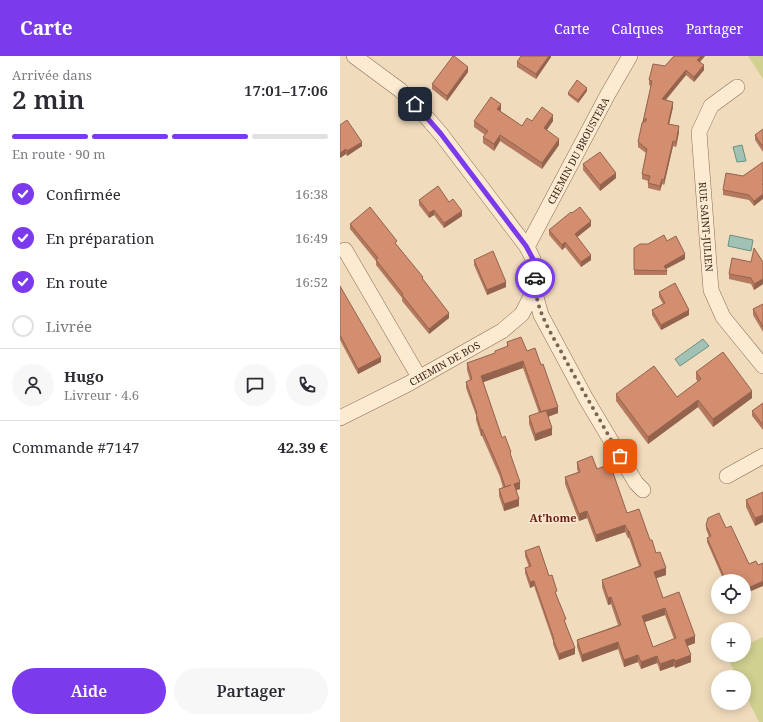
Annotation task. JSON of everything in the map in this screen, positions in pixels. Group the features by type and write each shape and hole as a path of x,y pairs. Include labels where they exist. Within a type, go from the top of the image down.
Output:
{"street":[{"path":"354,56 400,90 415,104 441,134 526,246 533,259 535,276 534,290 541,315 636,483 643,490"},
{"name":"CHEMIN DU BROUSTERA","path":"526,246 630,56"},
{"name":"RUE SAINT-JULIEN","path":"737,88 711,106 699,132 711,290 722,317 763,366"},
{"path":"345,250 419,378"},
{"name":"CHEMIN DE BOS","path":"342,413 419,378 502,331 522,314 534,290"},
{"path":"727,476 763,456"}],"green space":[{"path":"748,56 763,56 763,79"},
{"path":"763,637 763,722 759,722 751,706 751,670 734,670 730,662 751,662 751,643"}],"shaded area":[{"path":"742,145 746,161 737,162 733,147"},
{"path":"730,235 753,240 751,251 728,246"},
{"path":"703,339 709,346 680,366 675,359"}],"building":[{"path":"453,56 468,67 447,96 432,84"},
{"path":"521,56 549,56 536,74 517,62"},
{"path":"674,56 701,56 697,60 704,65 694,77 686,70 662,99 673,102 668,124 679,126 676,142 673,141 664,180 662,179 660,186 648,183 650,176 642,174 647,149 638,142 642,123 646,121 646,118 643,122 652,81 649,80 653,64 665,66"},
{"path":"577,80 587,88 578,100 568,93"},
{"path":"491,97 501,104 497,109 522,126 527,118 532,121 542,107 553,115 544,128 559,139 542,163 500,135 494,144 483,137 488,131 474,121"},
{"path":"347,120 362,142 347,151 346,149 340,153 340,125"},
{"path":"763,129 763,147 755,135"},
{"path":"600,152 616,173 600,185 583,164"},
{"path":"763,162 763,194 754,201 749,195 723,190 726,173 743,176"},
{"path":"438,186 449,202 453,199 462,211 444,223 434,210 429,213 419,200"},
{"path":"370,207 397,241 395,243 423,277 422,278 449,313 429,329 376,260 378,258 350,224"},
{"path":"580,207 591,221 575,234 591,255 581,262 565,242 562,245 549,230 571,212 572,213"},
{"path":"664,235 667,241 676,236 685,254 664,266 667,271 634,270 634,248 640,244 648,244"},
{"path":"754,248 763,262 763,279 754,284 751,278 729,274 732,258 751,262"},
{"path":"493,251 506,282 487,290 474,260"},
{"path":"675,283 689,310 661,325 652,310 665,303 659,292"},
{"path":"340,286 381,357 358,369 340,335"},
{"path":"763,304 763,327 753,309"},
{"path":"521,337 527,351 535,348 541,365 543,364 558,407 541,412 523,361 481,376 502,438 505,436 511,452 510,453 520,482 514,484 519,499 504,504 499,489 505,487 500,471 482,429 481,430 477,413 466,382 472,379 467,363 495,353 495,351 508,346 507,342"},
{"path":"723,352 752,391 713,419 698,400 648,437 616,394 654,366 677,397 701,379 696,372"},
{"path":"763,403 763,425 752,411"},
{"path":"546,410 552,428 535,434 529,416"},
{"path":"592,456 597,469 610,464 627,513 639,509 650,540 652,540 656,553 660,552 666,568 654,572 663,598 679,592 695,636 685,640 691,655 675,661 674,659 660,664 657,656 641,662 638,655 624,660 618,642 582,655 577,640 621,625 611,597 608,598 602,580 641,566 629,531 625,525 596,535 587,511 579,514 565,477 580,472 577,462","holes":["665,608 676,638 653,647 642,616"]},
{"path":"763,492 763,515 755,518 746,500"},
{"path":"719,513 726,528 731,526 749,564 756,561 758,565 763,563 763,581 751,587 751,574 723,574 707,538 711,536 706,525 708,518"},
{"path":"539,546 549,576 552,575 557,591 555,592 566,619 564,620 575,648 559,654 534,581 530,582 525,568 531,566 525,551"}],"way so far":[{"path":"535,278 534,290 541,315 620,456"}],"district":[{"name":"At'home","path":"553,518"}],"route":[{"path":"415,104 441,134 526,246 533,259 535,278"}]}
